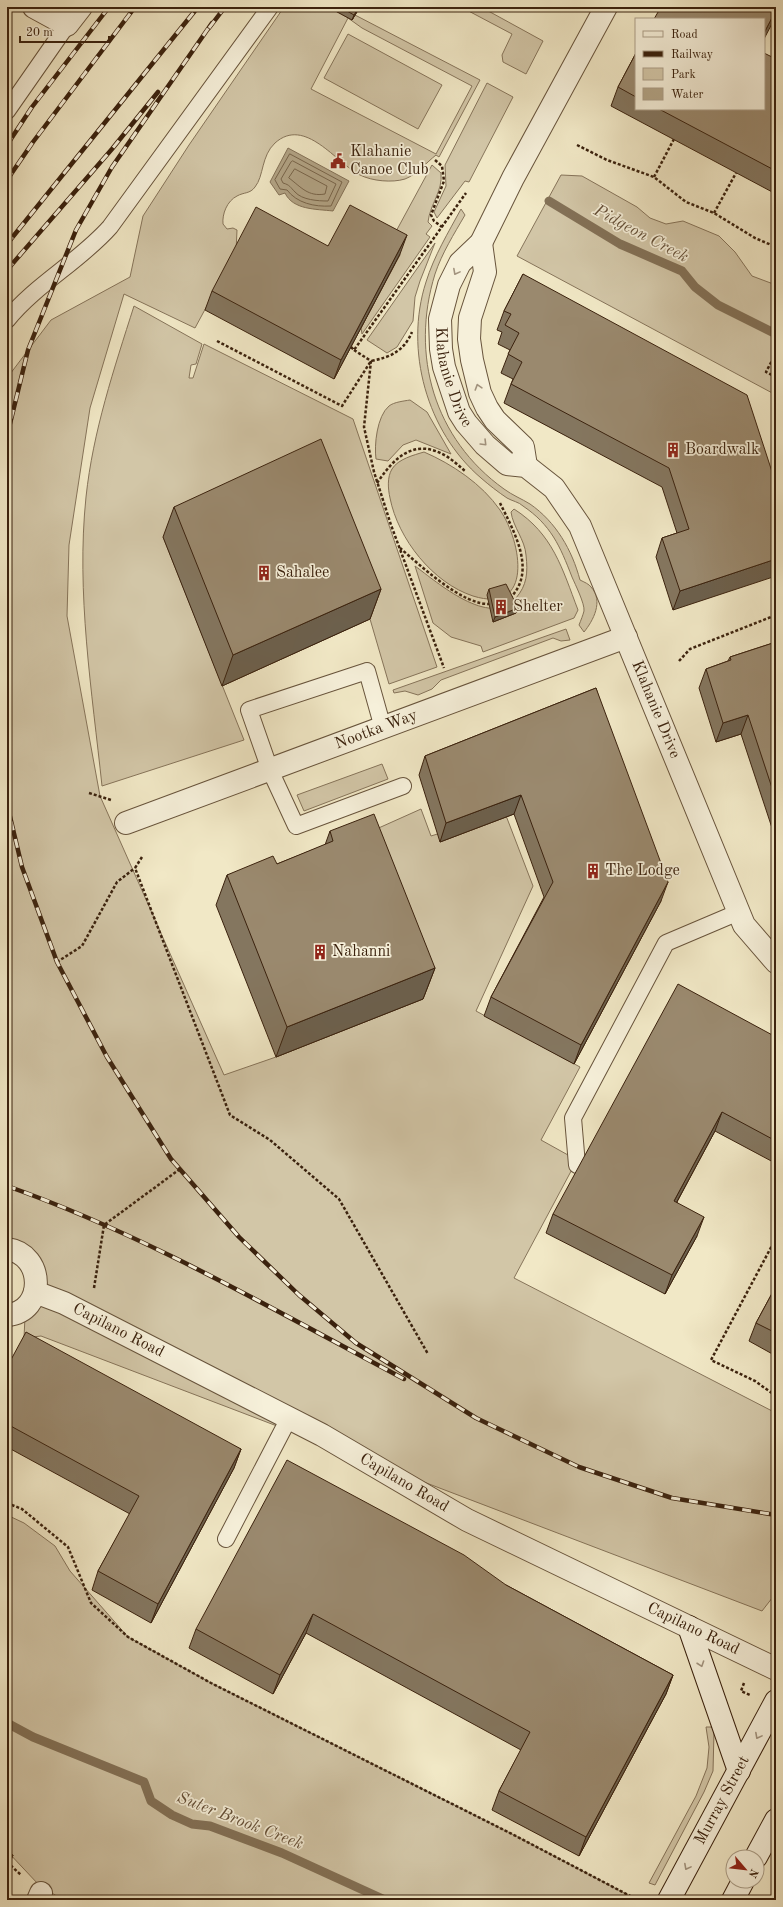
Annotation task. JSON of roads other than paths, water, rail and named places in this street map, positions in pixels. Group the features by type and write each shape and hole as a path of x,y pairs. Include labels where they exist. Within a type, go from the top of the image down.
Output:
{"street":[{"path":"34,7 67,25 81,7"},
{"name":"Klahanie Drive","path":"606,7 513,178 481,243 460,263 449,285 440,319 441,349 444,367 459,412 474,433 485,445 507,464 526,466 554,488 580,526 744,925 776,962"},
{"name":"Klahanie Drive","path":"481,243 485,272 470,318 469,339 472,360 480,393 487,408 506,432 523,448 526,466"},
{"name":"Nootka Way","path":"126,823 626,637"},
{"path":"7,1249 21,1253 33,1266 37,1283 35,1292 26,1306 19,1312 7,1315"},
{"name":"Capilano Road","path":"35,1292 64,1303 322,1435 467,1520 776,1669"},
{"path":"689,1627 739,1771"},
{"name":"Murray Street","path":"669,1900 776,1701"},
{"path":"760,1849 776,1820"},
{"path":"733,1900 739,1889"}],"lane":[{"path":"7,320 20,303 94,245 110,227 270,7"},
{"path":"7,111 67,25"},
{"path":"383,728 367,671 249,710 270,770 296,826 402,786"},
{"path":"577,1165 573,1118 666,943 739,912"},
{"path":"226,1539 289,1418"}],"water":[{"path":"288,148 349,181 333,211 299,206 293,203 285,193 279,195 270,182"}],"waterway":[{"name":"Pidgeon Creek","path":"549,201 620,244 682,271 695,287 718,305 776,334"},
{"name":"Suter Brook Creek","path":"7,1723 33,1737 144,1782 151,1801 172,1815 192,1824 210,1826 282,1853 385,1900"}],"railway":[{"path":"7,145 32,107 109,7"},
{"path":"7,180 33,142 135,7"},
{"path":"7,244 198,7"},
{"path":"209,28 225,7"},
{"path":"7,436 28,350 76,230 112,167 212,23"},
{"path":"7,270 112,149 158,92"},
{"path":"7,804 22,867 57,962 107,1057 171,1159 239,1237 299,1295 356,1343 476,1418 579,1467 672,1498 776,1515"},
{"path":"7,1186 109,1227 159,1250 404,1379"}],"place":[{"name":"Klahanie Canoe Club","path":"338,161"},
{"name":"Boardwalk","path":"673,450"},
{"name":"Sahalee","path":"264,573"},
{"name":"Shelter","path":"501,607"},
{"name":"The Lodge","path":"593,871"},
{"name":"Nahanni","path":"320,952"}]}
